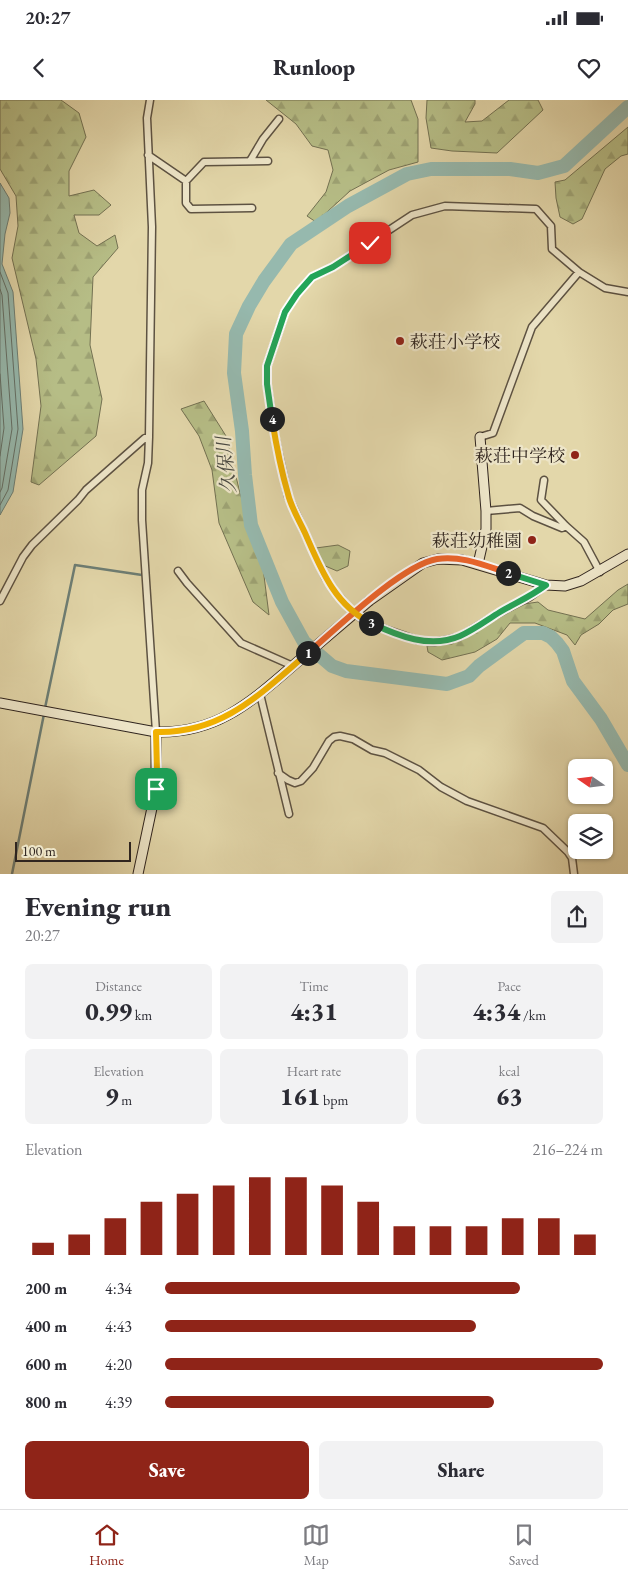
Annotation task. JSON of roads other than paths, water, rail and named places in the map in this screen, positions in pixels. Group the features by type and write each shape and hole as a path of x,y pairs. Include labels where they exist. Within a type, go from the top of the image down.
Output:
{"street":[{"path":"138,874 156,789 157,771 142,520 142,490 148,463 149,437 152,227 147,118 150,100"},
{"path":"250,161 279,119"},
{"path":"148,155 186,181"},
{"path":"252,208 191,209 186,204 186,181 204,162 268,161"},
{"path":"546,585 530,597 460,636 446,640 434,642 417,640 385,630 362,619 349,608 325,577 288,496 275,437 267,384 267,366 285,312 312,277 333,267 412,215 445,206 536,209 551,226 552,249 579,272 605,288 628,292"},
{"path":"478,564 486,529 480,438 493,433 532,327 579,272"},
{"path":"0,601 23,557 32,545 86,490 145,438 149,437"},
{"path":"544,480 541,500 584,542 600,572"},
{"path":"486,511 520,508 533,516 562,528 566,526"},
{"path":"0,704 156,732 172,733 211,724 240,710 369,601 423,563 448,558 478,564 546,585 565,586 600,572 628,554"},
{"path":"178,571 186,583 241,643 293,666"},
{"path":"260,694 289,814"},
{"path":"278,773 294,783 301,781 313,768 329,741 334,737 340,736 353,739 372,750 385,753 419,770 441,787 467,802 543,828 568,852 572,858 574,874"}],"water":[{"path":"0,183 9,198 10,213 5,234 2,264 13,292 23,429 13,492 0,515"}],"waterway":[{"name":"久保川","path":"628,107 564,166 538,173 510,169 431,169 407,174 348,206 291,244 264,281 249,306 236,334 234,373 242,431 251,525 282,602 304,642 332,666 346,671 447,684 469,676 479,666 524,633 543,633 551,637 563,651 573,681 601,719 628,765"},
{"path":"45,708 75,565 142,575"},
{"path":"12,874 44,714"}],"place":[{"name":"萩荘小学校","path":"400,341"},
{"name":"萩荘中学校","path":"575,455"},
{"name":"萩荘幼稚園","path":"532,540"}]}
